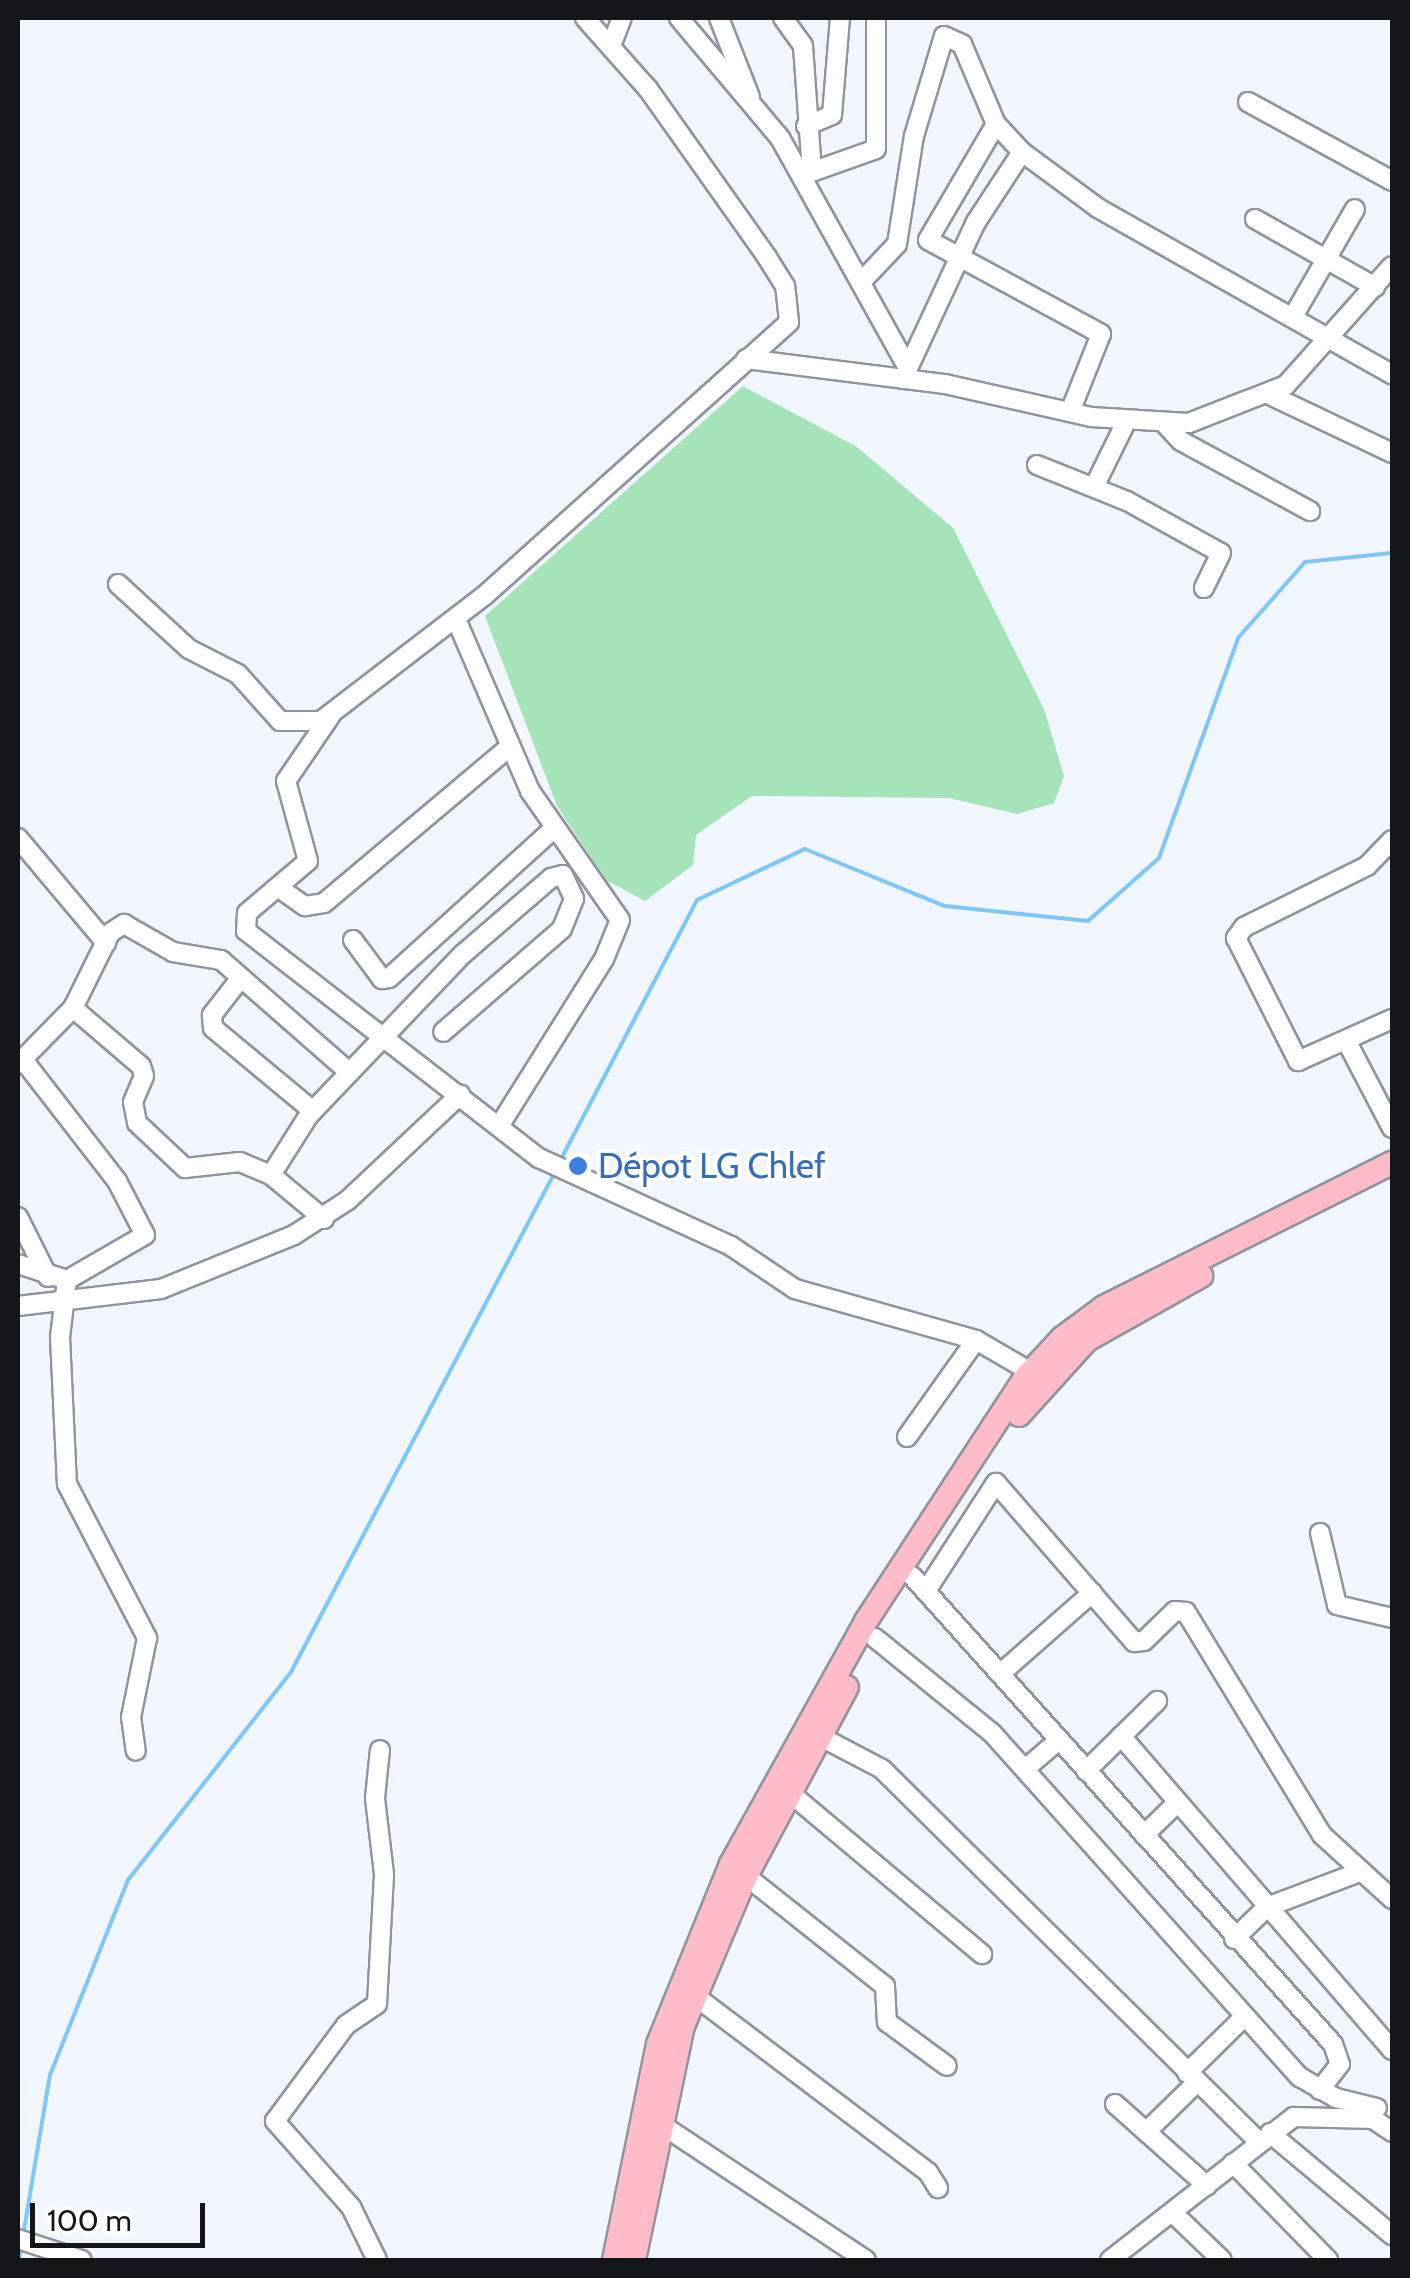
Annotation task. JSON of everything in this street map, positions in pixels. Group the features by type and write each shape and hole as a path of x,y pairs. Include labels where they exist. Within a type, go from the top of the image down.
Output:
{"main road":[{"path":"614,2260 658,2044 737,1878 869,1635 1039,1373 1108,1314 1392,1163"},
{"path":"1108,1314 1392,1178"},
{"path":"634,2260 658,2124 695,1996 737,1878 790,1793 869,1635 919,1584 1039,1373"}],"street":[{"path":"118,584 189,649 238,674 280,721 308,725 331,715 456,619 789,322 785,286 648,88 585,18"},
{"path":"610,46 622,18"},
{"path":"679,18 750,97 807,173 905,374"},
{"path":"718,18 750,97"},
{"path":"783,18 802,46 807,173"},
{"path":"783,18 809,18"},
{"path":"806,126 832,115 837,18 876,22 876,148 807,173"},
{"path":"862,281 897,244 914,136 944,27 967,50 996,124 1022,152 1098,208 1391,370"},
{"path":"1248,102 1392,181"},
{"path":"996,124 928,237 1101,334 1070,412"},
{"path":"905,374 959,256 1022,152"},
{"path":"1294,315 1355,209"},
{"path":"1255,219 1375,287"},
{"path":"746,359 905,374 1070,412 1166,425 1270,396 1330,339 1392,266"},
{"path":"1270,396 1392,452"},
{"path":"1094,487 1126,422"},
{"path":"1166,425 1180,441 1310,511"},
{"path":"1038,465 1094,487 1221,552 1204,588"},
{"path":"456,619 508,748 552,830 589,869 620,920 604,959 500,1126"},
{"path":"331,715 286,782 294,829 309,858 247,914 243,928 539,1158 578,1180 730,1246 795,1290 976,1340 1039,1373"},
{"path":"279,888 305,906 324,903 508,748"},
{"path":"353,940 382,979 389,978 552,830"},
{"path":"18,838 106,943"},
{"path":"1392,840 1368,866 1238,931 1238,946 1298,1061 1347,1042 1392,1018"},
{"path":"271,1175 313,1111 388,1039 462,954 551,878 563,875 574,899 562,929 443,1032"},
{"path":"18,1264 58,1278 138,1241 144,1230 72,1116 20,1062 73,1008 114,928 128,925 173,952 213,955 350,1073"},
{"path":"240,979 212,1015 213,1028 313,1111"},
{"path":"73,1008 141,1066 144,1076 133,1102 137,1123 185,1168 234,1161 271,1175 324,1219"},
{"path":"1347,1042 1392,1128"},
{"path":"18,1306 161,1290 324,1219 460,1095"},
{"path":"18,1217 58,1278 63,1302 67,1484 148,1642 130,1717 136,1751"},
{"path":"907,1437 976,1340"},
{"path":"1320,2090 1341,2054 919,1584 996,1483 1134,1642 1144,1640 1175,1612 1186,1612 1322,1835 1357,1872 1392,1899"},
{"path":"1320,1533 1337,1605 1392,1618"},
{"path":"1000,1674 1092,1593"},
{"path":"869,1635 964,1705 1244,2018 1320,2090 1381,2109 1392,2132"},
{"path":"1086,1770 1157,1701"},
{"path":"819,1736 882,1768 1192,2078 1392,2235"},
{"path":"1121,1736 1392,2050"},
{"path":"1025,1769 1058,1740"},
{"path":"376,2260 351,2206 275,2120 346,2025 377,2004 384,1874 375,1798 380,1750"},
{"path":"790,1793 982,1954"},
{"path":"1144,1835 1178,1802"},
{"path":"1234,1939 1268,1907 1357,1872"},
{"path":"737,1878 885,1986 887,2022 947,2066"},
{"path":"695,1996 928,2172 938,2188"},
{"path":"1146,2132 1244,2018"},
{"path":"1115,2104 1207,2186"},
{"path":"1110,2260 1132,2254 1265,2138 1305,2115 1381,2109"},
{"path":"658,2124 866,2260"},
{"path":"1234,2164 1328,2260"},
{"path":"1174,2214 1222,2260"},
{"path":"18,2239 82,2260"}],"green space":[{"path":"743,386 857,447 953,528 1044,709 1064,776 1054,803 1017,814 949,798 752,796 696,835 693,865 645,901 606,880 557,806 485,616"}],"waterway":[{"path":"560,1161 697,900 805,849 945,906 1088,921 1159,858 1238,638 1305,562 1392,553"},
{"path":"23,2236 50,2075 128,1880 291,1672 554,1174"},
{"path":"19,2260 21,2245"}],"place":[{"name":"Dépot LG Chlef","path":"578,1166"}]}
